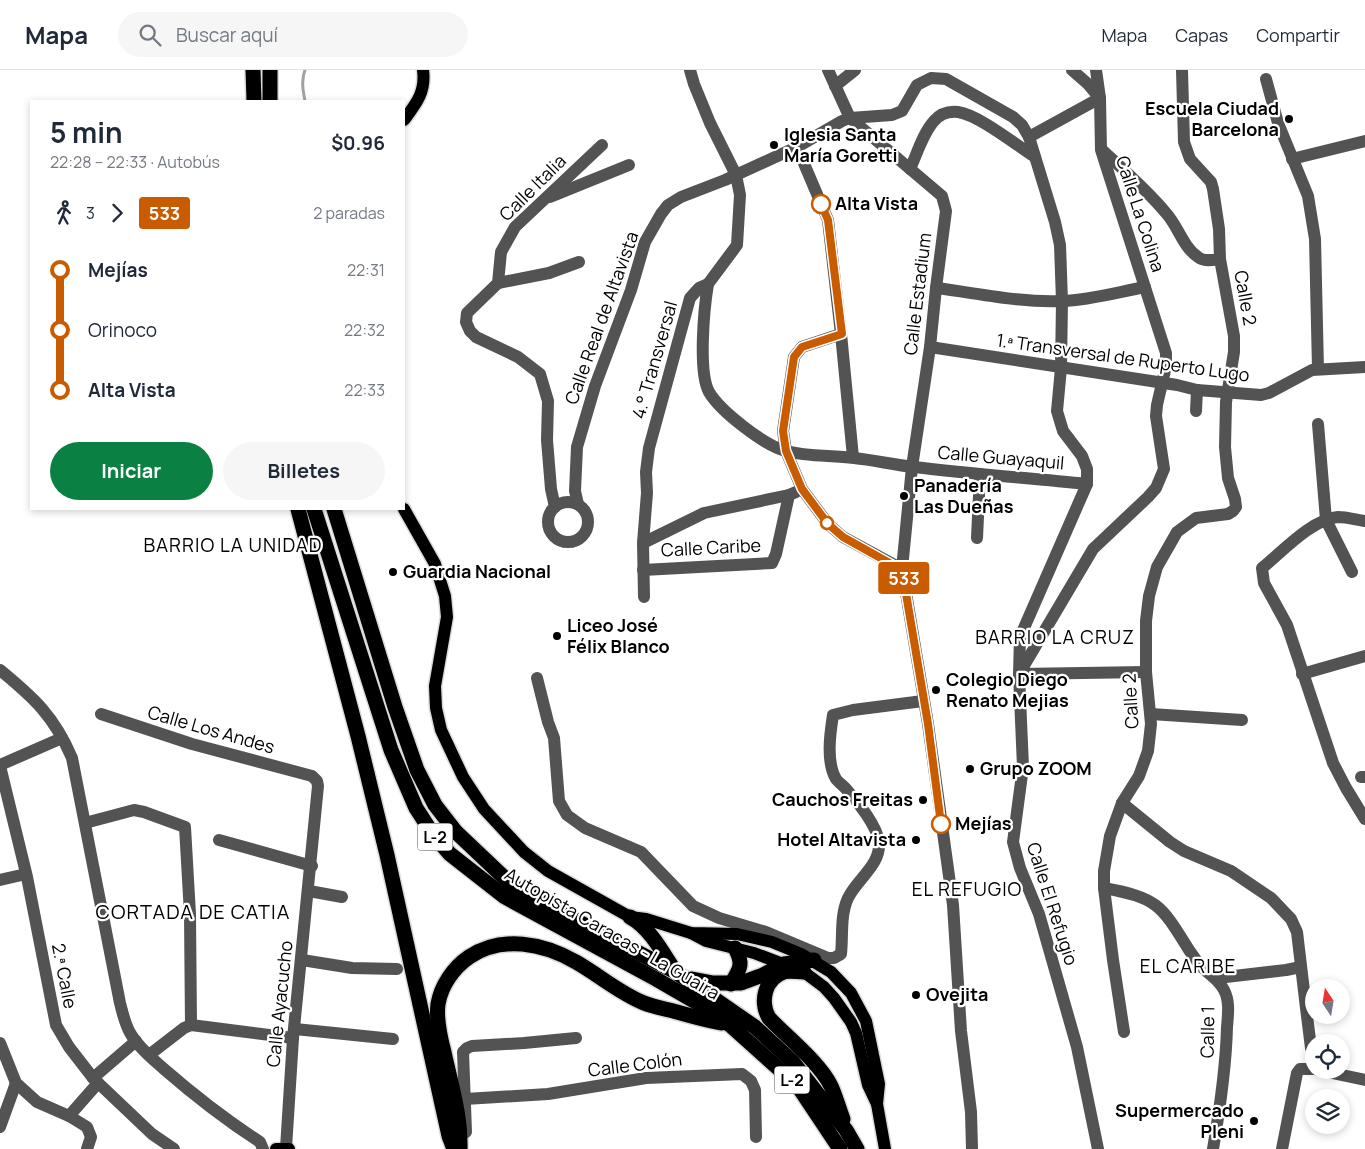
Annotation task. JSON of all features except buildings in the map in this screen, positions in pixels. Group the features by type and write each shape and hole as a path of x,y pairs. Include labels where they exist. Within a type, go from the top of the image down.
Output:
{"highway":[{"path":"253,70 254,100"},
{"path":"270,70 270,100"},
{"path":"298,510 358,736 449,1136 454,1149"},
{"name":"Autopista Caracas - La Guaira","path":"314,510 391,750 413,802 434,836 450,854 504,897 656,979 701,1005 730,1025 798,1086 840,1149"},
{"name":"Autopista Caracas - La Guaira","path":"334,510 395,707 417,770 435,805 450,825 513,886 680,974 754,1027 793,1062 846,1130 857,1149"},
{"path":"630,917 639,921 680,974 713,983 731,984 751,980 784,964 814,960"},
{"path":"460,1149 461,1130 441,1038 438,1005 442,990 449,977 464,961 475,953 500,944 528,944 543,948 576,962 626,995 646,1004 730,1025"},
{"path":"731,984 740,967 739,957 735,948"},
{"path":"804,972 786,972 773,979 768,984 763,1002 766,1012 775,1025 805,1053 831,1086 846,1130"}],"main road":[{"path":"405,119 419,101 423,90 423,70"},
{"path":"405,510 435,564 445,596 447,617 435,686 436,708 441,730 463,777 484,808 524,852 548,871 630,917 646,919 691,933 706,941 784,964 804,972 824,987 851,1022 859,1045 868,1085 877,1104 886,1149"},
{"path":"691,933 737,934 787,947 814,960 842,982 851,993 862,1013 879,1084 877,1104"}],"street":[{"name":"4.° Transversal","path":"644,597 643,543 647,493 646,472 654,424 690,298 700,288 708,284 737,245 740,195 736,176 710,124 690,70"},
{"name":"Calle Estadium","path":"828,70 850,118 942,196 946,211 930,347 912,467 902,570 924,700 953,905 961,1031 971,1112 972,1149"},
{"path":"835,86 855,70"},
{"path":"1029,136 1100,98 1072,70"},
{"name":"Calle La Colina","path":"1019,674 1093,549 1148,497 1162,477 1164,468 1156,416 1166,353 1102,150 1100,98 1096,70"},
{"name":"Calle 2","path":"1124,1032 1104,888 1104,871 1110,836 1122,804 1145,764 1150,736 1151,714 1146,672 1146,621 1149,596 1157,567 1177,532 1196,518 1228,514 1233,512 1236,507 1228,478 1225,447 1227,393 1234,352 1234,336 1220,259 1219,229 1213,189 1211,182 1190,159 1184,142 1182,70"},
{"name":"Calle Real de Altavista","path":"578,504 575,491 577,447 595,386 631,290 645,242 668,205 681,197 736,176 850,118 892,115 902,111 917,85 931,78 946,79 1013,117 1022,125 1029,136 1060,245 1062,301 1061,368 1057,411 1063,431 1082,456 1087,470 1087,484"},
{"path":"1266,79 1278,123 1308,196 1315,239 1318,369"},
{"path":"910,169 930,126 936,119 950,112 960,112 974,117 1035,157"},
{"path":"1292,159 1365,141"},
{"name":"Calle Italia","path":"498,283 501,252 515,227 602,145"},
{"path":"796,147 828,220 842,334 853,457"},
{"path":"1102,150 1133,177 1168,214 1190,250 1196,256 1201,260 1207,261 1220,259"},
{"path":"542,201 629,165"},
{"path":"555,507 550,489 547,440 548,401 540,374 518,357 476,337 470,331 466,322 468,313 498,283 549,272 579,262"},
{"name":"Calle Guayaquil","path":"708,284 705,303 703,368 705,381 717,404 765,443 786,451 818,456 853,457 912,467 1087,484"},
{"path":"936,288 1032,301 1062,301 1095,297 1145,286"},
{"path":"842,334 802,347 794,357 783,431 786,451 802,489 828,524 843,537 902,570"},
{"name":"1.ª Transversal de Ruperto Lugo","path":"930,347 1061,368 1163,380 1197,390 1261,395 1269,393 1307,372 1318,369 1365,367"},
{"path":"1196,411 1197,390"},
{"path":"1318,424 1326,520 1352,572"},
{"path":"977,538 980,474"},
{"name":"Calle El Refugio","path":"1087,484 1023,629 1019,645 1023,768 1013,842 1020,868 1039,914 1078,1047 1098,1149"},
{"path":"643,543 704,513 789,496 802,489"},
{"name":"Calle Caribe","path":"643,570 772,562 776,554 789,496"},
{"path":"566,502 578,504 587,515 587,529 583,535 572,541 559,539 550,530 549,518 555,507 566,502"},
{"path":"1365,521 1339,517 1321,521 1262,568 1264,583 1287,625 1333,763 1365,819"},
{"path":"1302,674 1365,656"},
{"path":"0,670 43,708 72,758 125,1023 136,1041 149,1055 210,1108 260,1142 263,1149"},
{"path":"1019,674 1146,672"},
{"path":"537,678 554,738 559,801 567,815 585,828 641,852 693,906 719,918 766,932 828,958 834,958 841,954 843,914 848,897 869,870 877,856 879,843 875,828 837,780 833,772 830,761 833,715 853,710 924,700"},
{"name":"Calle Los Andes","path":"101,714 192,744 312,776"},
{"path":"1151,714 1242,720"},
{"path":"0,766 62,738"},
{"name":"2.ª Calle","path":"0,766 4,800 26,874 56,1025 69,1047 96,1080 152,1134 174,1149"},
{"name":"Calle Ayacucho","path":"283,1149 312,866 318,786 317,781 312,776"},
{"path":"1122,804 1170,842 1184,851 1231,871 1283,908 1297,932 1309,1034"},
{"path":"85,823 134,810 185,827 190,914 191,1025"},
{"path":"219,840 312,866"},
{"path":"0,880 26,874"},
{"path":"1104,888 1129,893 1152,902 1168,917 1196,961 1206,972 1218,978 1301,967"},
{"path":"309,890 342,897"},
{"path":"302,960 352,968 398,969"},
{"name":"Calle 1","path":"1214,1149 1222,1095 1228,1005 1225,992 1218,978"},
{"path":"149,1055 184,1028 191,1025 393,1039"},
{"path":"466,1149 463,1052 466,1048 576,1038"},
{"path":"69,1116 96,1080 136,1041"},
{"path":"0,1043 16,1083 37,1102 69,1116 87,1127 89,1143"},
{"path":"1282,1149 1297,1073 1300,1069 1305,1069"},
{"name":"Calle Colón","path":"465,1099 548,1094 646,1078 742,1074 751,1081 755,1090 756,1138"},
{"path":"1350,1077 1365,1080"},
{"path":"0,1127 16,1083"}],"waterway":[{"path":"305,70 303,82 305,100"}],"bus line":[{"name":"533","path":"821,204 828,220 842,334 802,347 794,357 783,431 786,451 802,489 828,524 843,537 902,570 928,724 941,824"}],"place":[{"name":"Escuela Ciudad Barcelona","path":"1289,119"},
{"name":"Iglesia Santa María Goretti","path":"774,145"},
{"name":"Alta Vista","path":"821,204"},
{"name":"Panadería Las Dueñas","path":"904,496"},
{"name":"Guardia Nacional","path":"393,572"},
{"name":"Liceo José Félix Blanco","path":"557,636"},
{"name":"Colegio Diego Renato Mejias","path":"936,690"},
{"name":"Grupo ZOOM","path":"970,769"},
{"name":"Cauchos Freitas","path":"923,800"},
{"name":"Mejías","path":"941,824"},
{"name":"Hotel Altavista","path":"916,840"},
{"name":"Ovejita","path":"916,995"},
{"name":"Supermercado Pleni","path":"1254,1121"}],"district":[{"name":"BARRIO LA UNIDAD","path":"233,545"},
{"name":"BARRIO LA CRUZ","path":"1055,637"},
{"name":"EL REFUGIO","path":"967,889"},
{"name":"CORTADA DE CATIA","path":"193,912"},
{"name":"EL CARIBE","path":"1188,966"}]}
